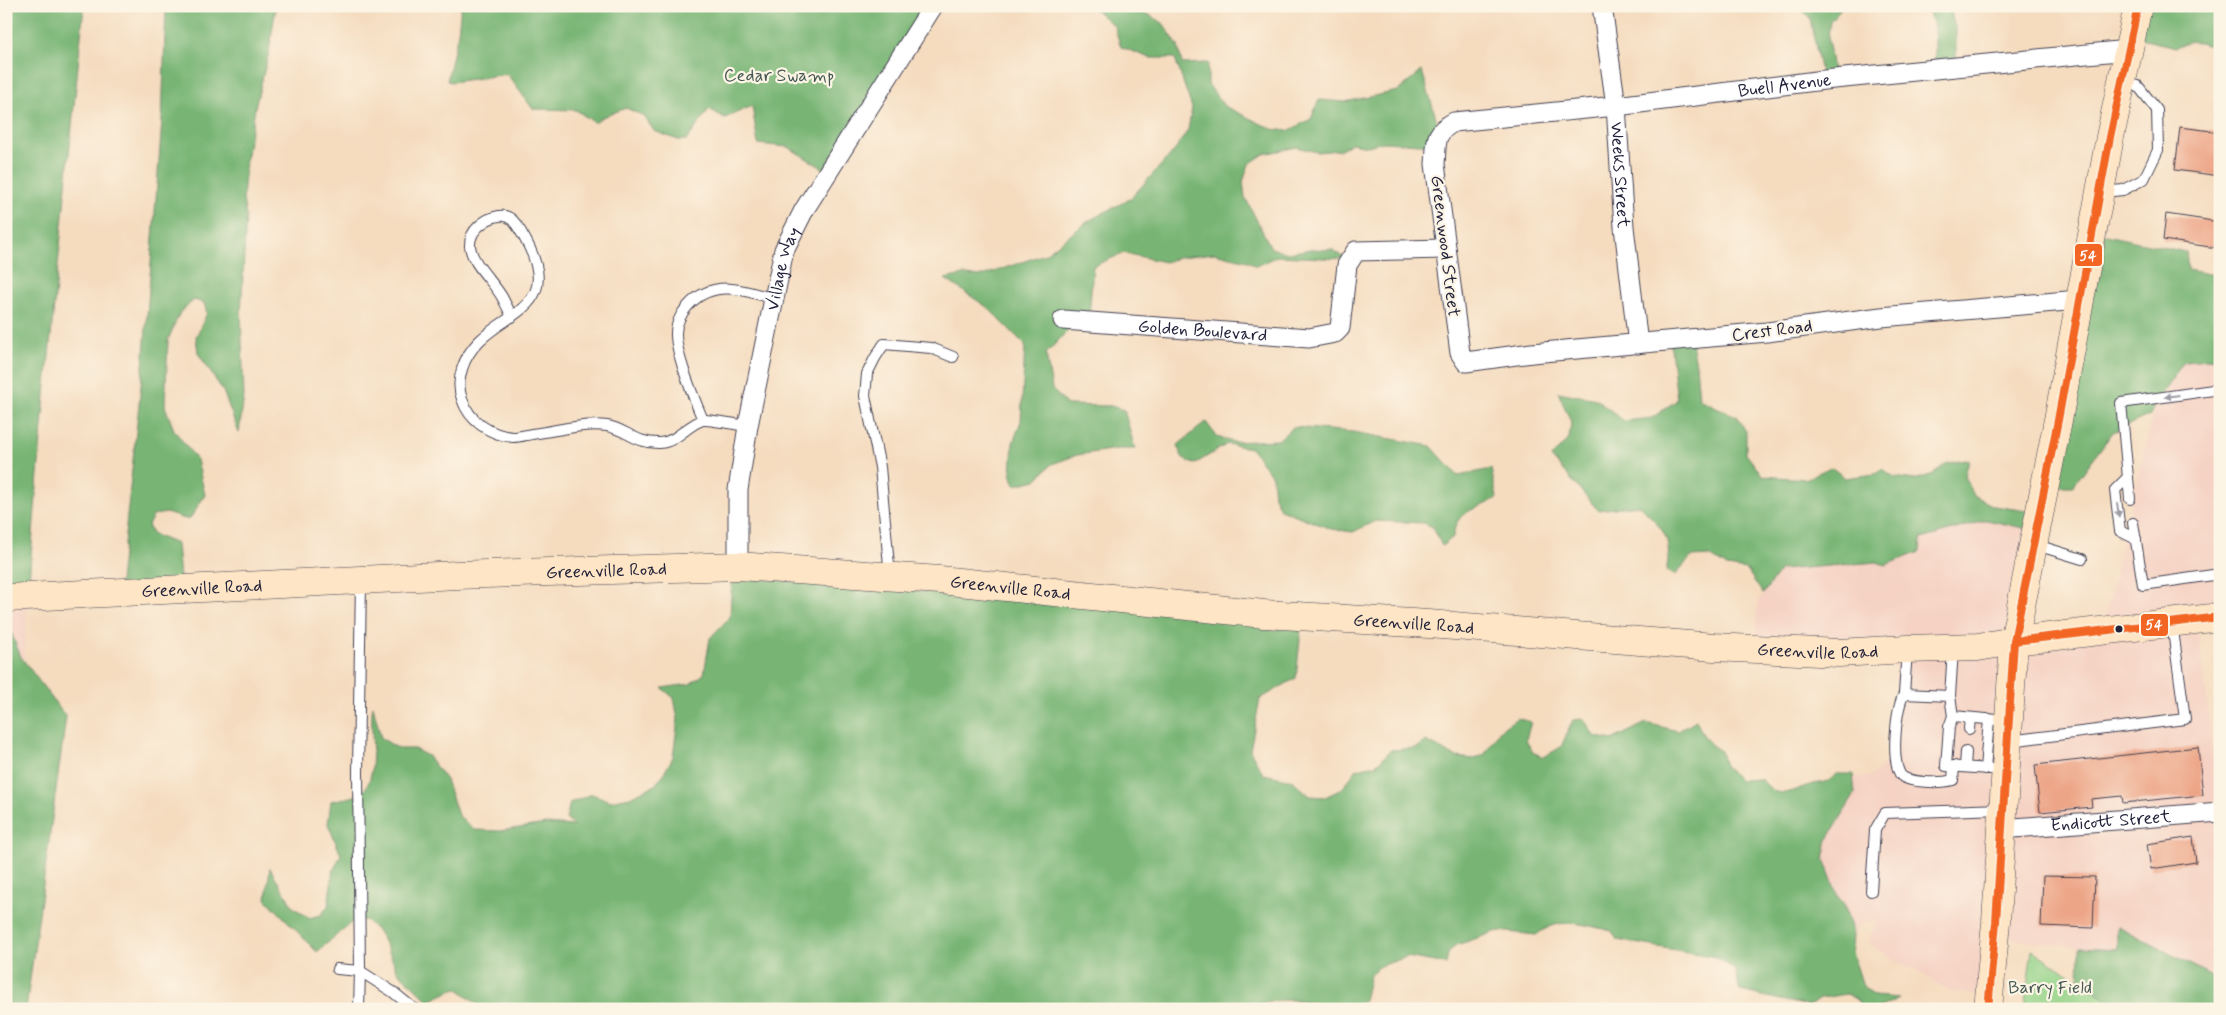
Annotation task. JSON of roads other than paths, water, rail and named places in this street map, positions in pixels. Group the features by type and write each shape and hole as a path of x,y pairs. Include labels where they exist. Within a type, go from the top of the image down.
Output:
{"main road":[{"path":"1988,1009 1996,922 2002,819 1995,769 2014,641 2058,420 2099,193 2138,6"},
{"name":"Greenville Road","path":"6,598 549,571 738,566 890,577 1264,614 1429,624 1714,647 1839,653 1978,647 2014,641 2220,617"}],"street":[{"name":"Village Way","path":"738,566 738,490 748,426 784,250 804,210 933,6"},
{"name":"Weeks Street","path":"1602,6 1616,106 1624,227 1638,344"},
{"name":"Buell Avenue","path":"1442,128 1454,122 1616,106 1824,80 2128,50"},
{"name":"Greenwood Street","path":"1442,128 1438,137 1436,164 1460,352 1466,362"},
{"name":"Golden Boulevard","path":"1063,320 1309,338 1335,333 1340,328 1347,265 1356,251 1446,249"},
{"name":"Crest Road","path":"1466,362 1532,353 1767,332 1882,317 2079,300"},
{"name":"Endicott Street","path":"2002,819 2220,812"}],"lane":[{"path":"2099,193 2123,190 2144,179 2158,150 2157,110 2138,86 2121,83"},
{"path":"512,317 501,296 476,260 470,245 473,233 481,224 498,216 507,216 513,220 538,266 538,282 532,300 512,317 480,340 465,357 459,378 462,398 470,415 485,428 514,437 581,426 608,426 640,442 663,443 703,420 748,426"},
{"path":"703,420 694,399 676,332 682,313 695,298 711,290 728,287 773,298"},
{"path":"890,577 880,468 865,396 867,374 884,344 931,348 953,357"},
{"path":"2130,499 2121,403 2220,389"},
{"path":"2128,477 2115,490 2120,531 2136,539"},
{"path":"2133,523 2143,585 2220,574"},
{"path":"2032,544 2082,559"},
{"path":"358,1009 360,971 358,772 361,580"},
{"path":"1953,716 1970,718 2002,727 2185,719 2172,623"},
{"path":"1953,648 1950,696 1953,716 1949,727 1946,766 1995,769"},
{"path":"1908,649 1904,694 1900,702 1895,754 1900,774 1906,779 1942,783 1953,780 1954,766"},
{"path":"1904,694 1950,696"},
{"path":"1969,729 1970,718"},
{"path":"1965,767 1966,752"},
{"path":"1871,890 1876,830 1886,813 2002,819"},
{"path":"337,969 360,971 393,992 414,1009"}],"park label":[{"name":"Cedar Swamp","path":"779,75"},
{"name":"Barry Field","path":"2050,987"}]}
